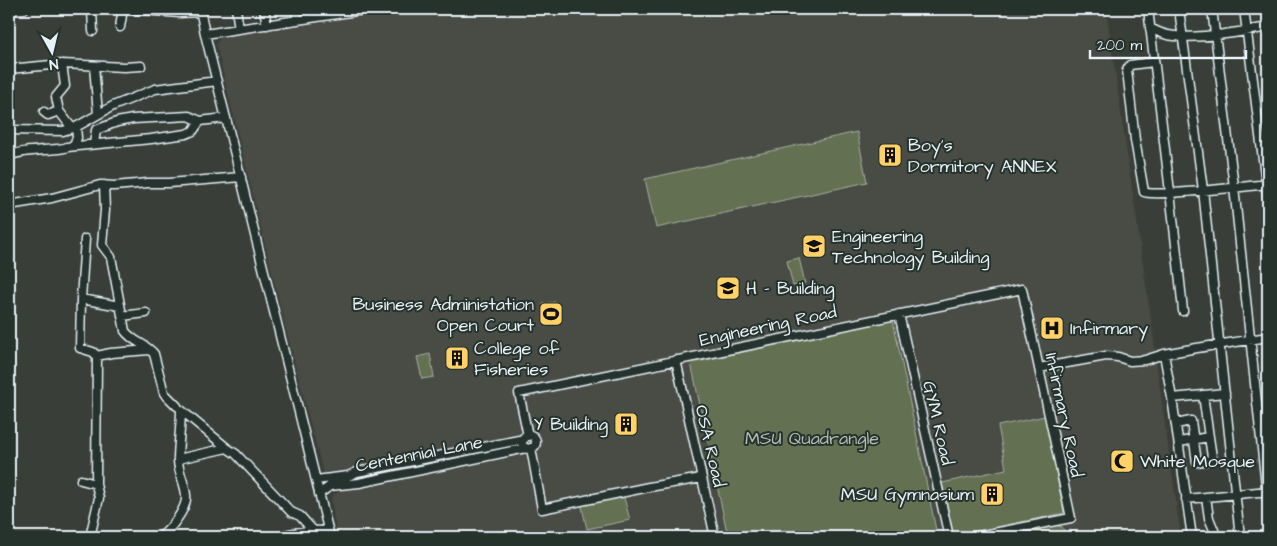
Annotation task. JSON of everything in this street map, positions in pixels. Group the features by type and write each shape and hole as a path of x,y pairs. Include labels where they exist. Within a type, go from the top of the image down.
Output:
{"street":[{"path":"9,10 24,9"},
{"path":"92,9 93,31"},
{"path":"120,27 123,9"},
{"path":"131,9 179,14 200,10 329,534 314,530 279,537"},
{"path":"236,9 239,29"},
{"path":"264,9 267,25"},
{"path":"296,9 297,20"},
{"path":"205,34 297,20 326,12 370,9"},
{"path":"1148,9 1153,62 1171,193 1183,311"},
{"path":"1179,9 1220,344 1240,537"},
{"path":"1212,9 1234,187 1268,505"},
{"path":"1244,9 1268,199"},
{"path":"1150,28 1169,36 1182,37 1248,31 1268,27"},
{"path":"1153,62 1127,67 1127,81 1135,140 1144,192 1149,194 1171,193 1267,184"},
{"path":"62,64 66,84 56,97 59,111 74,128 77,138 68,147"},
{"path":"9,69 62,64 141,66"},
{"path":"94,66 98,114"},
{"path":"9,130 50,132 74,128 98,114 155,89 217,81"},
{"path":"44,112 48,115 59,111"},
{"path":"94,144 96,130 117,122 180,116 189,116 200,121 226,118"},
{"path":"9,156 30,151 186,134 193,131 200,121"},
{"path":"9,205 52,198 90,187 241,177"},
{"path":"104,186 105,210 102,245 111,257 125,331 154,354 164,393 177,406"},
{"path":"85,239 80,348 93,352 98,356"},
{"name":"Engineering Road","path":"526,437 519,393 1022,289"},
{"name":"Infirmary Road","path":"973,537 1071,518 1022,289"},
{"path":"81,299 120,306"},
{"path":"122,316 146,313"},
{"name":"GYM Road","path":"899,314 949,537"},
{"path":"1039,368 1100,356 1118,357 1133,362 1164,354 1268,337"},
{"path":"98,356 111,353 151,350"},
{"path":"1164,354 1192,537"},
{"path":"90,537 99,498 96,484 98,356"},
{"name":"OSA Road","path":"676,360 715,537"},
{"path":"1172,398 1225,393"},
{"path":"1176,424 1191,421 1197,462 1212,458 1203,395"},
{"path":"160,537 173,524 186,502 178,459 181,410 236,454 290,512 300,516 319,537"},
{"path":"528,448 535,446 533,436 526,437 523,443 528,448 542,509 702,478"},
{"name":"Centennial Lane","path":"341,481 356,472 526,437"},
{"path":"1178,442 1209,437"},
{"path":"178,459 227,448"},
{"path":"476,448 478,458"},
{"name":"Centennial Lane","path":"316,480 330,483 341,481 359,482 528,448"},
{"path":"435,456 436,467"},
{"path":"388,465 391,476"},
{"path":"356,472 359,482"},
{"path":"81,480 96,484"},
{"name":"Centennial Lane","path":"319,494 330,483"},
{"path":"1186,499 1268,492"},
{"path":"1206,497 1208,518 1216,537"}],"shaded area":[{"path":"410,9 1106,9 1156,354 1144,356 1145,362 1156,361 1181,537 337,537 331,498 334,494 350,487 348,475 324,475 323,472 216,44 223,34"}],"green space":[{"path":"857,132 867,182 656,228 645,179"},
{"path":"799,258 805,283 793,286 787,261"},
{"name":"Business Administation Open Court","path":"555,302 558,323 547,325 543,304"},
{"name":"MSU Quadrangle","path":"893,320 937,535 928,537 728,537 691,363"},
{"path":"430,354 434,377 422,379 417,357"},
{"path":"1045,416 1064,513 954,536 942,483 1006,469 998,426"},
{"path":"623,494 630,520 587,529 581,503"},
{"path":"1056,525 1062,527 1068,537 995,537"}],"place":[{"name":"Boy's Dormitory ANNEX","path":"890,155"},
{"name":"Engineering Technology Building","path":"814,246"},
{"name":"H - Building","path":"728,288"},
{"name":"Business Administation Open Court","path":"551,314"},
{"name":"Infirmary","path":"1052,328"},
{"name":"College of Fisheries","path":"457,358"},
{"name":"Y Building","path":"626,424"},
{"name":"White Mosque","path":"1122,461"},
{"name":"MSU Gymnasium","path":"992,494"}]}
